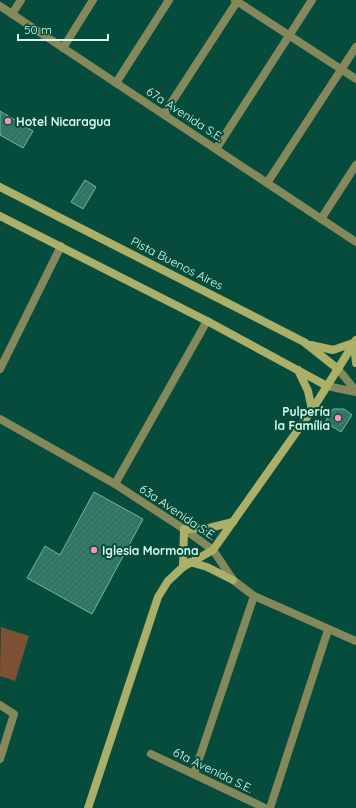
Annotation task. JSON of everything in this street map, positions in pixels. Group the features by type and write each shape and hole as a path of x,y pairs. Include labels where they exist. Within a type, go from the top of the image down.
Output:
{"street":[{"path":"12,14 21,0"},
{"path":"63,48 93,0"},
{"path":"116,83 168,0"},
{"path":"164,114 237,0 289,36 356,79"},
{"path":"216,149 312,0"},
{"name":"67a Avenida S.E.","path":"0,6 356,242"},
{"path":"267,183 356,47"},
{"path":"321,219 356,165"},
{"name":"Pista Buenos Aires","path":"0,187 304,342 338,369"},
{"path":"0,216 207,321 327,386 356,392"},
{"path":"0,369 60,246"},
{"path":"115,484 207,321"},
{"path":"304,342 321,348 333,350 346,347 355,341"},
{"path":"355,341 356,362"},
{"path":"88,808 158,597 168,581 183,567 213,550 312,410 355,341"},
{"path":"297,369 306,385 312,410"},
{"path":"338,369 356,392"},
{"name":"63a Avenida S.E.","path":"0,419 115,484 184,529 213,550 233,580 254,596 328,630 356,641"},
{"path":"183,567 184,529 209,528 233,522"},
{"path":"190,562 207,567 233,580"},
{"path":"194,774 254,596"},
{"path":"270,808 328,630"},
{"path":"0,705 14,714 0,759"},
{"name":"61a Avenida S.E.","path":"151,754 265,808"}],"shaded area":[{"path":"1,627 29,636 15,681 0,676"}],"building":[{"name":"Hotel Nicaragua","path":"0,111 33,131 23,148 0,135"},
{"path":"85,180 96,187 83,209 71,202"},
{"name":"Pulpería la Família","path":"333,409 344,409 352,415 341,432 325,422"},
{"name":"Iglesia Mormona","path":"94,492 143,519 92,614 27,578 45,546 60,555"}],"place":[{"name":"Hotel Nicaragua","path":"8,121"},
{"name":"Pulpería la Família","path":"338,418"},
{"name":"Iglesia Mormona","path":"94,550"}]}
